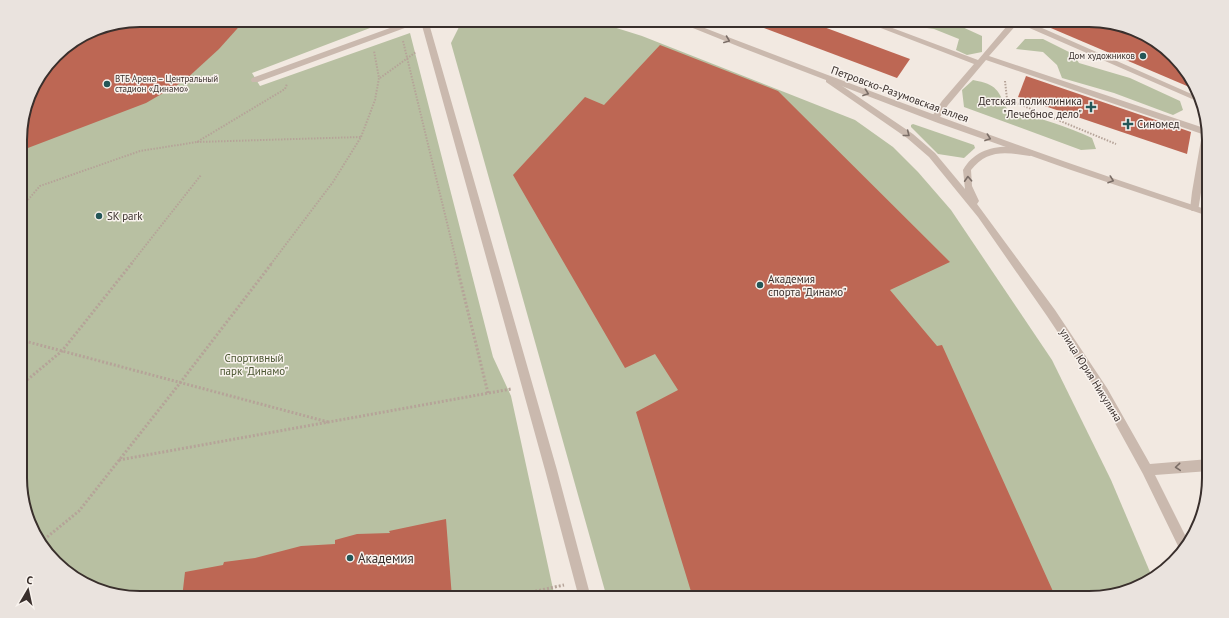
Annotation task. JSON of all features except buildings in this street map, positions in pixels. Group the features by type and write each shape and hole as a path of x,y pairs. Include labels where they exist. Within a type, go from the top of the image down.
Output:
{"street":[{"path":"255,80 399,27"},
{"path":"426,27 583,591"},
{"name":"Петровско-Разумовская аллея","path":"695,27 829,80 1030,153 1202,211"},
{"path":"885,27 982,60 1201,127"},
{"path":"935,118 1011,27"},
{"path":"1034,27 1133,68 1193,98"},
{"name":"улица Юрия Никулина","path":"829,80 883,116 932,155 981,215 1051,312 1103,391 1147,470 1182,542"},
{"name":"улица Юрия Никулина","path":"981,215 968,186 968,170 971,164 986,152 998,150 1030,153"},
{"path":"1195,208 1196,192 1202,167"},
{"path":"1147,470 1202,466"}],"path":[{"path":"399,27 488,393"},
{"path":"45,539 79,511 180,383 333,182 361,137 375,100 379,78 377,61 369,38"},
{"path":"379,78 430,42"},
{"path":"197,142 285,89 295,66"},
{"path":"1005,81 1007,99 1116,144"},
{"path":"27,201 40,186 140,151 197,142 361,137"},
{"path":"27,380 62,351 201,175"},
{"path":"27,342 329,422"},
{"path":"119,460 527,386"},
{"path":"536,591 581,581"}],"green space":[{"name":"Спортивный парк \"Динамо\"","path":"132,27 373,27 252,73 260,86 410,33 493,357 511,396 553,591 140,591 118,589 104,585 77,572 55,553 39,528 31,507 27,478 27,132 31,111 36,97 50,71 65,55 83,42 104,33"},
{"name":"Академия спорта \"Динамо\"","path":"459,27 613,27 642,36 855,120 893,147 918,172 951,210 1052,360 1111,480 1150,573 1125,585 1097,591 605,591 451,43"},
{"path":"920,27 962,27 982,36 982,52 967,55 956,50 959,39 934,29"},
{"path":"1025,39 1043,39 1073,54 1079,63 1130,78 1180,101 1183,110 1173,115 1114,93 1062,78 1057,65 1043,52 1016,49"},
{"path":"973,80 987,84 996,89 1008,111 1051,122 1082,133 1092,138 1096,149 1081,150 964,107 962,90"},
{"path":"913,124 974,145 975,148 964,158 938,154 911,127"}],"place":[{"name":"Дом художников","path":"1143,56"},
{"name":"ВТБ Арена – Центральный стадион «Динамо»","path":"107,84"},
{"name":"Детская поликлиника \"Лечебное дело\"","path":"1091,107"},
{"name":"Синомед","path":"1128,124"},
{"name":"SK park","path":"99,216"},
{"name":"Академия спорта \"Динамо\"","path":"760,285"},
{"name":"Академия","path":"350,558"}]}
